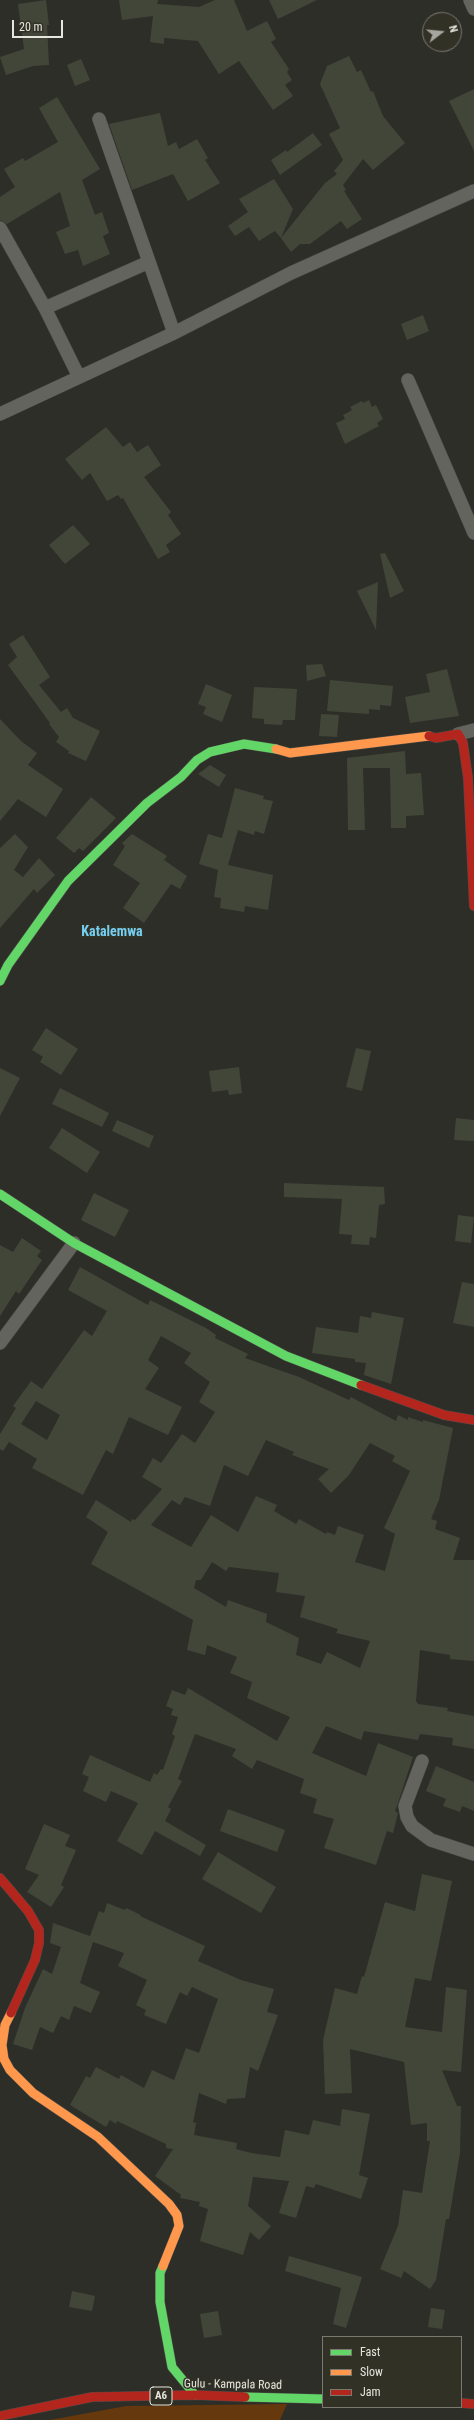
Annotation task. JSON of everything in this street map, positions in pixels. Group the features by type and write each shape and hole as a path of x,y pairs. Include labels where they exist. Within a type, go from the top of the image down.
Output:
{"street":[{"path":"470,0 474,9"},
{"path":"99,119 174,333"},
{"path":"0,414 174,333 291,273 474,191"},
{"path":"0,228 45,308 79,377"},
{"path":"45,308 149,262"},
{"path":"408,380 474,533"},
{"path":"0,980 8,965 68,881 147,803 181,778 197,760 210,752 244,744 270,747 290,753 427,735 436,738 474,730"},
{"path":"458,734 463,743 468,778 474,906"},
{"path":"0,1194 74,1243 286,1356 403,1402 444,1415 474,1420"},
{"path":"0,1343 74,1243"},
{"path":"422,1761 405,1806 407,1817 412,1826 431,1840 474,1854"},
{"path":"0,1878 28,1911 39,1930 40,1943 35,1960 6,2025 2,2045 4,2059 10,2070 33,2093 98,2137 169,2204 177,2215 179,2226 160,2273 160,2302 172,2367 195,2395"},
{"name":"Gulu - Kampala Road","path":"0,2416 92,2397 195,2395 322,2399"},
{"path":"462,2403 474,2404"}],"shaded area":[{"path":"287,2404 280,2420 50,2420 126,2406"}],"building":[{"path":"46,0 49,25 47,25 49,65 33,66 6,75 0,57 24,49 18,4"},
{"path":"119,0 158,0 157,4 199,7 215,0 234,0 247,31 267,21 276,39 271,42 289,69 287,72 292,80 285,85 293,96 273,110 239,61 219,74 198,41 164,38 164,44 150,42 153,16 122,20"},
{"path":"269,0 317,0 278,19"},
{"path":"349,56 357,72 361,70 371,92 373,91 383,116 405,143 373,170 363,159 343,185 346,190 344,191 362,219 347,229 341,221 310,244 300,244 291,252 281,238 325,183 337,174 334,171 343,160 329,134 340,128 320,84 327,66"},
{"path":"81,59 90,80 75,86 67,65"},
{"path":"474,89 474,151 449,101"},
{"path":"57,97 100,169 82,180 95,215 102,212 109,233 103,236 110,254 83,266 78,250 65,254 56,232 70,226 60,192 7,224 0,220 0,197 15,187 4,169 23,158 25,161 58,142 39,108"},
{"path":"160,113 168,146 176,142 179,149 197,139 208,158 205,160 220,183 188,201 173,174 132,190 109,124"},
{"path":"313,133 322,145 280,175 271,160 286,150 287,152"},
{"path":"274,179 293,209 281,238 275,231 259,241 249,227 235,236 228,226 248,212 239,199"},
{"path":"423,315 429,331 407,340 401,324"},
{"path":"369,400 372,407 376,405 383,419 377,423 379,426 345,444 336,423 345,419 343,415 352,410 350,407 362,401 363,403"},
{"path":"106,427 123,447 130,442 137,452 148,445 161,465 144,477 171,512 168,515 181,534 166,545 170,552 158,559 123,498 121,499 118,495 107,501 90,473 82,480 65,459"},
{"path":"73,525 90,544 65,564 49,545"},
{"path":"385,553 404,591 390,598 380,554"},
{"path":"378,582 376,630 357,591"},
{"path":"23,635 50,677 39,685 61,712 67,708 73,718 100,731 86,761 68,753 69,751 56,742 59,737 8,665 17,657 19,660 9,644"},
{"path":"322,664 326,676 307,681 306,665"},
{"path":"447,669 459,716 410,723 405,697 430,692 426,674"},
{"path":"330,680 393,686 391,706 380,705 380,710 369,709 369,714 327,711"},
{"path":"206,684 232,695 222,722 203,714 206,707 198,704"},
{"path":"254,687 297,689 295,720 283,720 282,725 264,724 264,719 252,718"},
{"path":"321,714 339,715 337,737 319,736"},
{"path":"0,719 21,741 37,753 28,765 63,789 46,817 18,799 0,821"},
{"path":"405,751 406,774 421,773 424,815 406,816 406,828 391,828 390,768 363,768 365,830 348,830 347,758"},
{"path":"210,765 226,775 219,787 198,774"},
{"path":"235,788 264,796 263,799 273,801 264,834 255,831 254,835 238,830 228,865 273,875 268,910 245,906 244,912 220,908 221,898 214,897 218,870 199,864 208,834 222,838"},
{"path":"91,797 116,818 83,851 79,848 74,853 56,838"},
{"path":"15,834 28,847 14,870 23,877 39,858 55,875 37,893 34,889 0,928 0,848"},
{"path":"132,834 167,856 164,860 187,876 180,889 171,884 144,923 123,908 140,883 113,865 125,846 122,843"},
{"path":"46,1028 78,1049 61,1075 40,1062 43,1057 32,1050"},
{"path":"356,1048 371,1051 362,1091 346,1087"},
{"path":"239,1067 242,1093 229,1095 228,1090 212,1092 209,1071"},
{"path":"0,1068 20,1078 0,1116"},
{"path":"60,1088 109,1113 102,1127 52,1104"},
{"path":"456,1118 474,1120 474,1141 454,1140"},
{"path":"117,1120 154,1136 149,1148 112,1131"},
{"path":"62,1128 100,1152 87,1173 49,1148"},
{"path":"284,1183 384,1187 385,1204 379,1205 376,1238 370,1237 369,1245 351,1244 352,1235 339,1234 342,1199 284,1197"},
{"path":"94,1193 129,1210 115,1237 81,1220"},
{"path":"458,1215 474,1217 471,1243 455,1241"},
{"path":"22,1238 41,1251 37,1256 42,1260 19,1294 16,1291 0,1316 0,1245 13,1252"},
{"path":"80,1267 148,1305 150,1300 206,1328 216,1335 215,1338 248,1354 245,1358 299,1377 349,1400 351,1397 396,1421 398,1415 408,1420 408,1417 423,1422 423,1420 453,1428 439,1500 431,1519 437,1521 435,1529 460,1538 453,1560 474,1560 474,1661 450,1659 450,1655 420,1650 416,1701 418,1704 448,1708 447,1711 474,1716 474,1749 452,1745 453,1738 420,1734 418,1740 364,1731 361,1740 326,1726 312,1753 366,1776 378,1743 413,1757 395,1811 398,1813 393,1833 387,1831 376,1865 324,1848 334,1819 313,1813 317,1799 300,1793 304,1779 257,1760 252,1769 232,1756 236,1749 195,1734 178,1779 182,1781 168,1807 171,1809 165,1821 206,1845 200,1856 155,1831 142,1855 117,1841 138,1803 111,1791 106,1802 83,1791 89,1777 82,1774 90,1755 150,1782 154,1773 157,1775 161,1769 163,1770 175,1736 172,1734 178,1717 171,1715 173,1709 166,1706 172,1690 185,1695 188,1688 277,1741 290,1717 247,1698 252,1682 230,1673 237,1657 207,1645 205,1655 187,1650 193,1620 91,1564 108,1532 86,1517 96,1500 131,1522 132,1519 135,1520 162,1489 142,1477 153,1458 161,1463 182,1434 195,1443 215,1412 199,1402 210,1382 184,1363 191,1353 161,1336 148,1360 159,1368 145,1389 182,1407 168,1435 129,1417 113,1454 106,1450 83,1495 32,1468 37,1459 9,1442 3,1451 0,1449 0,1434 16,1408 13,1406 31,1381 42,1389 84,1330 92,1336 107,1311 68,1290","holes":["36,1401 60,1415 47,1440 21,1424","266,1440 294,1452 292,1455 329,1469 318,1479 331,1493 349,1475 370,1443 395,1456 392,1461 410,1471 384,1528 395,1534 385,1571 355,1562 364,1535 338,1526 335,1535 327,1532 326,1534 299,1519 296,1524 274,1511 277,1505 256,1496 238,1532 211,1515 191,1547 151,1525 172,1500 180,1505 185,1497 210,1506 224,1465 248,1476","212,1562 226,1571 229,1567 279,1573 276,1592 305,1596 300,1617 338,1629 336,1633 370,1641 360,1668 327,1652 321,1664 296,1655 299,1638 266,1622 267,1614 228,1600 226,1607 194,1588 196,1580 201,1580"]},
{"path":"462,1282 474,1284 474,1327 453,1323"},
{"path":"372,1312 404,1318 391,1384 364,1375 366,1363 355,1362 355,1359 312,1353 316,1327 358,1333 360,1316 371,1318"},
{"path":"436,1766 474,1782 474,1811 462,1806 460,1812 443,1806 446,1799 426,1791"},
{"path":"228,1809 285,1830 277,1852 220,1831"},
{"path":"44,1824 70,1835 65,1846 76,1850 61,1885 64,1887 51,1907 27,1892 39,1875 25,1869"},
{"path":"218,1852 276,1887 261,1913 202,1879"},
{"path":"422,1874 452,1881 431,1981 415,1978 405,2027 442,2032 446,1987 467,1990 461,2072 442,2070 457,2106 461,2106 460,2153 449,2219 446,2219 436,2280 430,2289 404,2271 401,2278 380,2269 398,2226 403,2190 422,2193 430,2141 427,2141 427,2123 411,2125 404,2062 350,2049 352,2093 325,2094 323,2040 335,1988 357,1994 362,1976 364,1977 385,1902 415,1911"},
{"path":"107,1903 125,1910 126,1908 205,1946 198,1961 241,1980 274,1989 267,2012 278,2015 258,2071 250,2067 245,2098 227,2099 226,2104 199,2093 193,2122 196,2123 194,2135 237,2143 236,2149 251,2153 280,2157 285,2130 309,2135 313,2120 340,2126 342,2109 370,2114 359,2175 368,2178 361,2199 316,2184 314,2188 306,2186 296,2218 279,2213 289,2181 253,2177 248,2206 271,2226 259,2240 250,2232 243,2255 200,2241 208,2209 199,2206 200,2202 180,2198 181,2195 155,2176 173,2149 166,2148 166,2144 117,2121 116,2124 110,2120 106,2127 70,2105 86,2076 90,2078 96,2067 119,2079 121,2075 144,2088 152,2070 174,2080 186,2048 199,2053 218,1999 192,1987 187,1996 180,1992 166,2024 144,2015 146,2010 136,2005 147,1980 118,1966 124,1953 93,1942 80,1983 100,1992 91,2013 74,2006 69,2020 61,2016 53,2033 40,2027 32,2050 13,2044 25,2008 43,1969 52,1974 61,1947 50,1943 53,1923 90,1936 99,1911 104,1913"},
{"path":"289,2256 362,2277 346,2328 333,2324 341,2288 285,2271"},
{"path":"72,2291 95,2296 92,2311 69,2307"},
{"path":"431,2308 445,2310 442,2329 428,2327"},
{"path":"218,2311 222,2335 204,2338 200,2314"}],"traffic: fast":[{"path":"0,981 8,965 68,881 147,803 181,777 197,760 210,752 244,744 276,749"},
{"path":"0,1194 74,1243 286,1356 361,1385"},
{"path":"163,2266 160,2273 160,2302 172,2367 195,2395"},
{"path":"245,2397 322,2399"}],"traffic: slow":[{"path":"276,749 290,753 429,736"},
{"path":"11,2013 5,2025 2,2045 4,2059 10,2070 33,2093 98,2137 169,2204 177,2215 179,2226 163,2266"}],"traffic: jam":[{"path":"429,736 436,738 458,734 463,743 468,778 474,906"},
{"path":"361,1385 444,1415 474,1420"},
{"path":"0,1878 28,1911 39,1930 39,1943 35,1960 11,2013"},
{"path":"0,2416 92,2397 195,2395 245,2397"},
{"path":"462,2403 474,2404"}],"district":[{"name":"Katalemwa","path":"112,932"}]}
